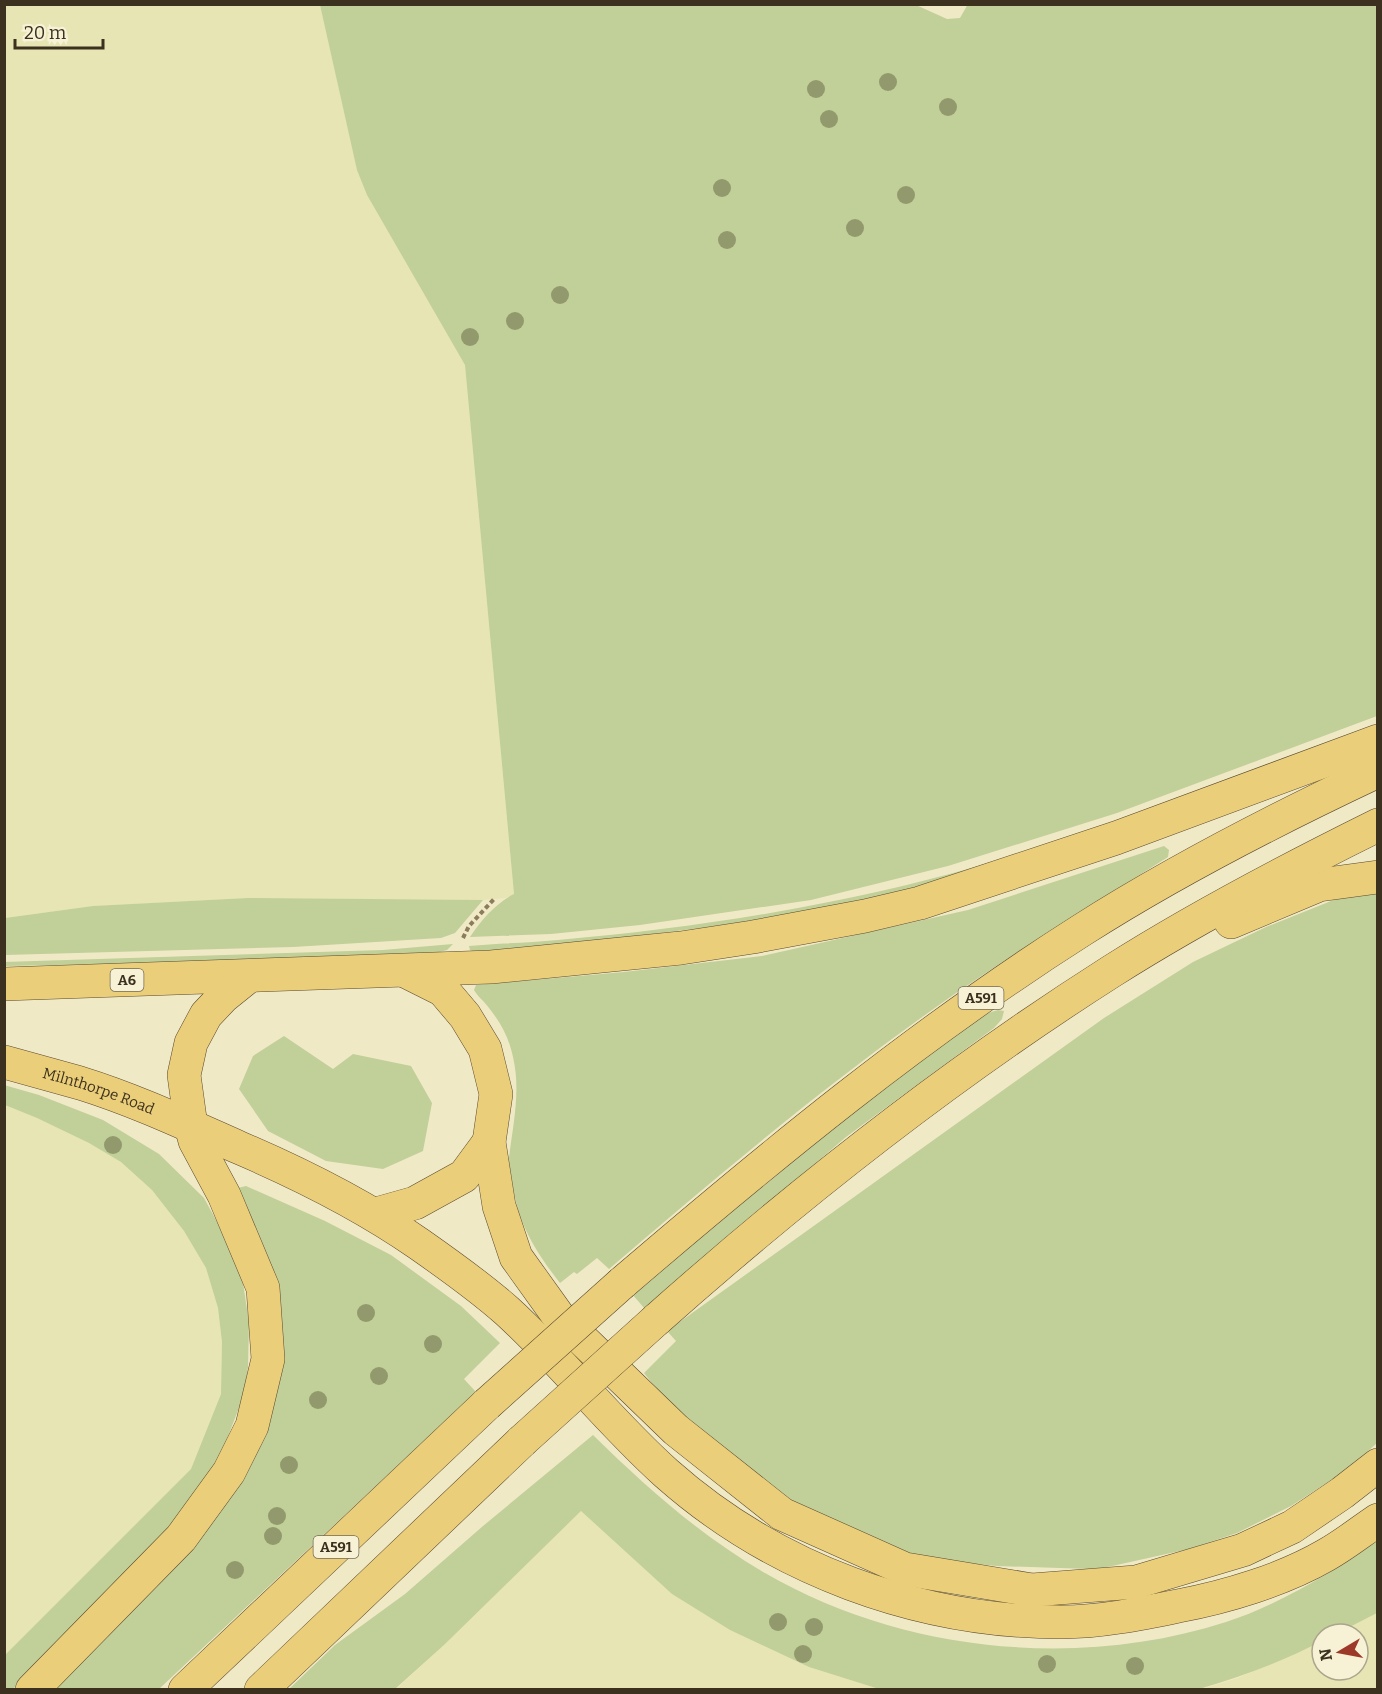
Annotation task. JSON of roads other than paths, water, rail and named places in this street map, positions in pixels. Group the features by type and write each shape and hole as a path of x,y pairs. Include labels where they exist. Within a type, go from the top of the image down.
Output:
{"highway":[{"path":"32,1689 181,1538 229,1472 252,1426 268,1359 263,1288 224,1195 195,1141 184,1075 191,1043 206,1015 249,976 459,968 579,960 681,948 776,933 920,903 1116,838 1377,741"},
{"name":"A591","path":"185,1689 487,1404 754,1169 917,1044 1082,929 1269,822 1377,771"},
{"path":"261,1689 522,1441 744,1242 846,1159 945,1084 1112,970 1301,863 1377,825"},
{"path":"1112,970 1319,885 1377,877"},
{"path":"404,970 443,990 465,1016 485,1049 496,1094 489,1142 499,1206 516,1257 559,1317 676,1430 782,1514 905,1569 1032,1590 1136,1582 1243,1551 1292,1527 1377,1466"},
{"name":"A6","path":"4,984 249,976"},
{"name":"Milnthorpe Road","path":"4,1062 83,1084 191,1126 317,1183 376,1214 506,1310 666,1473 716,1512 768,1546 831,1576 918,1606 998,1620 1065,1622 1135,1615 1215,1599 1274,1579 1324,1556 1377,1520"},
{"path":"376,1214 415,1203 464,1176 489,1142"}]}
